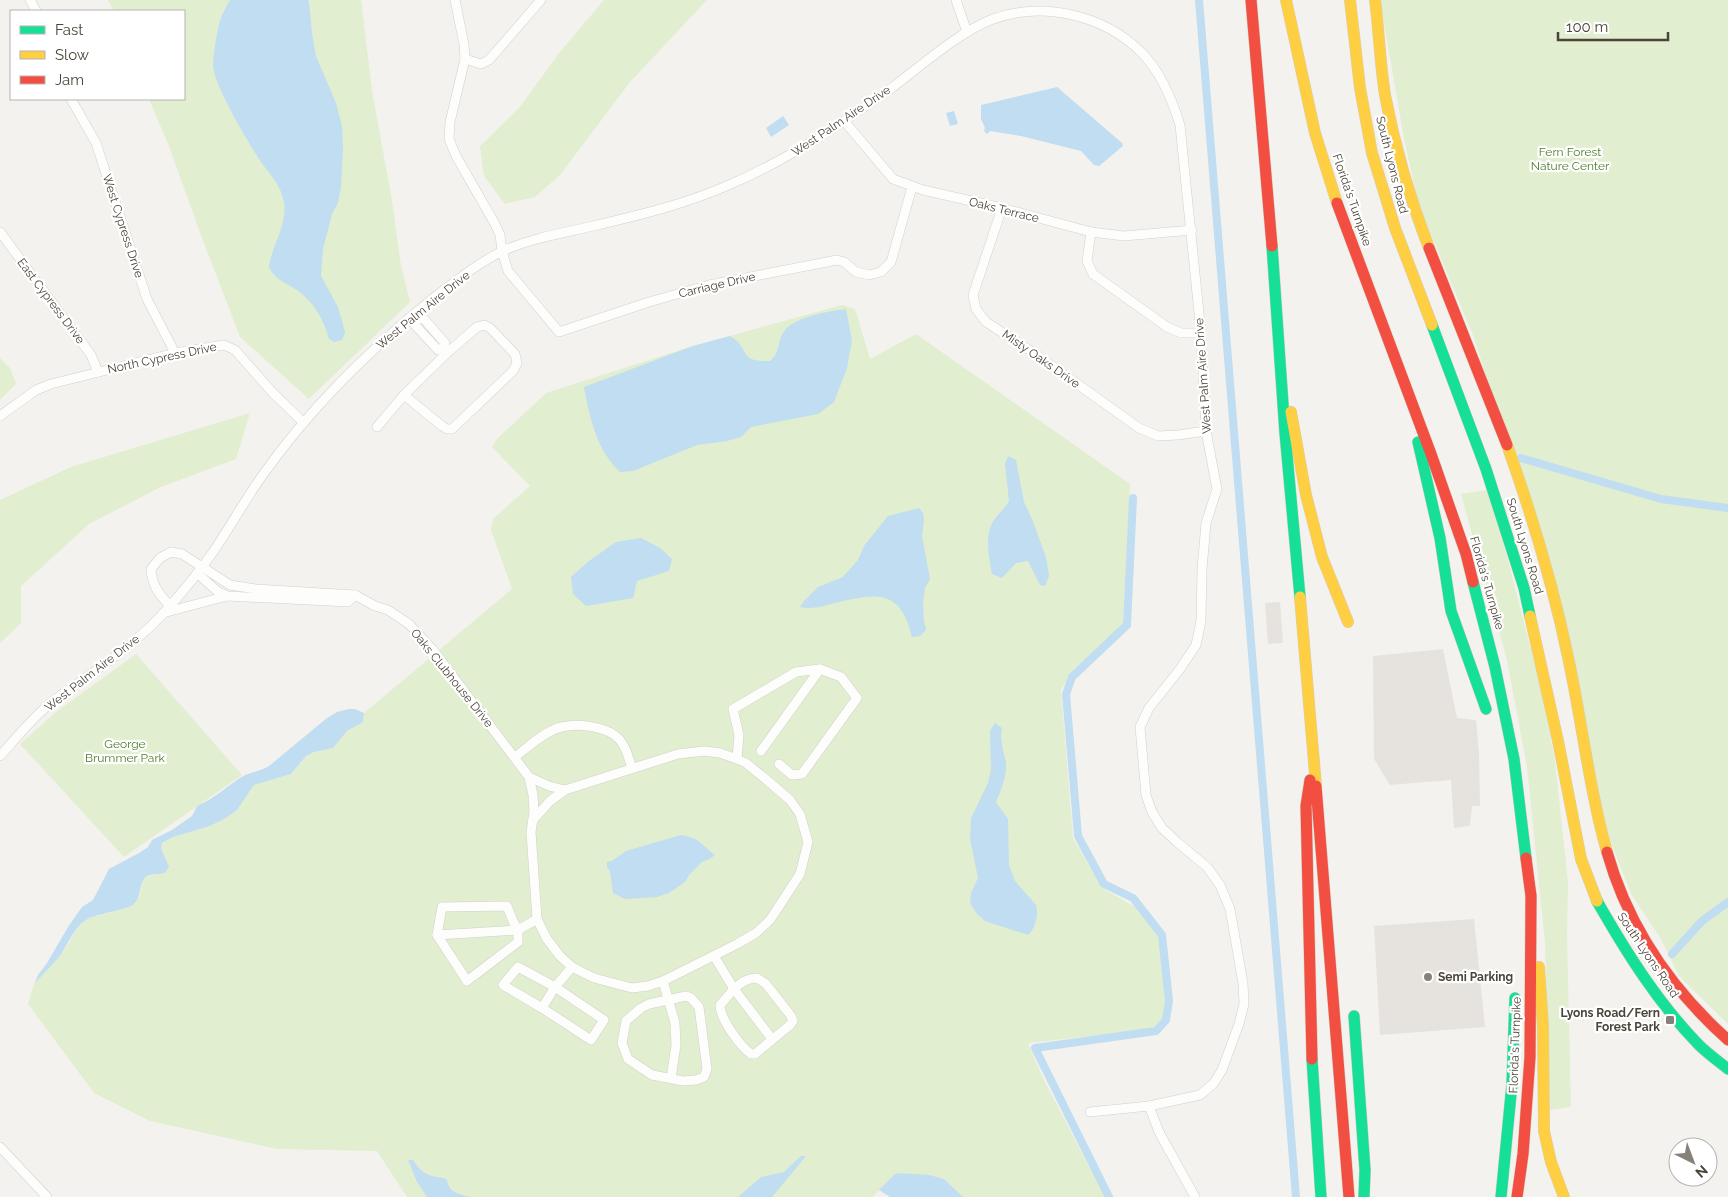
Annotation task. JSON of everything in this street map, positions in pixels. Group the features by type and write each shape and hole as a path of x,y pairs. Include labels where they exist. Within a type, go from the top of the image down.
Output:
{"main road":[{"path":"1251,0 1285,433 1318,806 1348,1197"},
{"name":"Florida's Turnpike","path":"1286,0 1315,134 1337,203 1414,408 1466,554 1495,667 1514,759 1531,896 1530,1057 1523,1154 1517,1197"},
{"name":"South Lyons Road","path":"1350,0 1360,88 1372,153 1395,228 1486,469 1524,588 1582,859 1596,897 1618,938 1645,978 1699,1045 1728,1069"},
{"name":"South Lyons Road","path":"1374,0 1385,93 1397,146 1418,218 1504,437 1525,496 1549,578 1572,676 1592,788 1610,863 1624,900 1656,959 1677,987 1728,1040"},
{"path":"1282,379 1295,429 1306,495 1320,548 1348,622"},
{"path":"1414,408 1415,427 1438,529 1452,611 1486,709"},
{"path":"1313,759 1306,806 1308,920 1311,1049 1322,1197"},
{"path":"1531,896 1538,934 1544,1131 1551,1162 1564,1197"},
{"path":"1501,1197 1512,1084 1516,998"},
{"path":"1678,1020 1694,1005"},
{"path":"1687,1031 1703,1015"},
{"path":"1354,1016 1366,1170 1364,1197"}],"street":[{"path":"455,0 464,44 465,59 450,122 450,139 456,156 495,224 500,235 502,251"},
{"path":"465,59 481,64 489,60 541,0"},
{"path":"956,0 968,32"},
{"name":"West Palm Aire Drive","path":"0,756 31,722 54,701 121,652 150,628 163,614 200,570 263,474 303,422 364,358 415,317 441,292 502,251 530,240 653,212 729,185 790,156 845,122 968,32 993,19 1018,13 1044,11 1067,14 1097,22 1122,37 1142,53 1160,77 1172,99 1180,125 1192,230 1206,431 1217,489 1206,523 1202,568 1201,621 1196,646 1149,708 1140,727 1146,795 1152,812 1162,828 1208,867 1220,885 1230,909 1243,983 1244,1004 1239,1024 1222,1070 1214,1083 1200,1095 1149,1106 1090,1112"},
{"name":"West Cypress Drive","path":"72,100 96,142 147,299 176,353"},
{"name":"Oaks Terrace","path":"845,122 893,179 912,187 1002,208 1090,232 1124,236 1192,230"},
{"name":"Carriage Drive","path":"502,251 508,271 559,332 649,302 710,285 837,260 844,262 856,272 869,275 881,272 891,262 912,187"},
{"name":"Misty Oaks Drive","path":"1002,208 973,295 976,309 986,322 1034,353 1139,428 1158,436 1206,431"},
{"name":"East Cypress Drive","path":"0,232 90,355 98,372"},
{"path":"1090,232 1087,261 1093,274 1167,326 1181,333 1200,333"},
{"path":"415,317 415,325 438,350 445,351"},
{"path":"377,427 404,395 445,351 478,327 490,328 514,354 517,363 513,371 452,429 442,426 404,395"},
{"name":"North Cypress Drive","path":"0,416 36,390 51,384 176,353 224,345 235,350 272,392 303,422"},
{"path":"170,606 157,592 152,580 151,569 160,558 171,552 182,554 200,570 217,591 227,596"},
{"name":"Oaks Clubhouse Drive","path":"200,570 230,585 256,589 354,595 375,606 388,610 409,624 432,650 529,777 533,795 531,832 537,920 547,939 560,956 572,967 594,978 632,988 648,986 663,981 714,956 756,933 770,920 800,874 808,842 800,814 790,800 746,763 720,753 704,751 678,754 565,790 550,800 533,820"},
{"path":"163,614 227,596 348,602 354,595"},
{"path":"761,751 820,669"},
{"path":"737,759 739,735 733,709 796,672 820,669 841,677 856,698 802,774 792,775 779,764"},
{"path":"514,757 553,730 572,725 602,728 615,735 622,742 632,768"},
{"name":"Oaks Clubhouse Drive","path":"529,777 548,786 565,790"},
{"path":"507,906 518,930 518,942 467,980 437,935 442,907 507,906"},
{"path":"437,935 518,930 537,920"},
{"path":"714,956 734,989 772,1039"},
{"path":"518,966 555,987 604,1020 591,1040 503,985 518,966"},
{"path":"542,1008 555,987 572,967"},
{"path":"757,978 761,980 792,1016 793,1021 790,1025 755,1054 752,1054 726,1025 720,1011 720,1005 734,989 748,979 757,978"},
{"path":"663,981 675,1023 676,1045 671,1078"},
{"path":"681,997 691,998 699,1007 707,1069 706,1074 701,1079 683,1080 671,1078 652,1074 628,1060 622,1043 626,1021 646,1006 681,997"},
{"path":"1149,1106 1159,1132 1195,1197"},
{"path":"0,1148 48,1197"}],"shaded area":[{"path":"1280,602 1283,643 1268,644 1265,603"},
{"path":"1443,649 1457,718 1476,720 1479,752 1480,806 1472,806 1470,826 1454,828 1451,780 1390,785 1374,759 1373,656"},
{"name":"Semi Parking","path":"1474,919 1485,1027 1380,1035 1374,926"}],"green space":[{"path":"108,0 361,0 373,97 391,194 401,266 410,302 309,399 240,337 169,146 149,100 185,100 185,10 113,10"},
{"path":"604,0 707,0 630,82 560,175 535,197 505,204 484,176 480,146 519,108 560,52"},
{"name":"Fern Forest Nature Center","path":"1380,0 1728,0 1728,1024 1679,976 1661,939 1631,894 1610,840 1525,496 1473,335 1419,206 1404,139"},
{"path":"842,305 855,309 870,359 916,334 1130,484 1123,625 1074,669 1061,690 1073,838 1102,888 1135,907 1159,937 1166,1001 1163,1017 1155,1026 1145,1030 1028,1043 1043,1078 1105,1197 963,1197 944,1179 896,1173 873,1197 407,1197 377,1151 277,1149 150,1121 94,1093 28,1004 35,982 67,947 80,924 91,918 129,907 138,900 145,878 157,875 162,843 173,837 210,826 224,819 237,810 254,785 291,774 306,756 314,752 333,748 347,731 363,722 364,713 512,589 491,530 493,519 530,486 492,447 497,439 546,393 693,346"},
{"path":"0,358 10,368 16,384 0,400"},
{"path":"250,413 236,459 161,487 89,524 21,586 21,623 0,643 0,500 71,467"},
{"path":"1487,490 1508,560 1541,689 1555,762 1568,882 1567,936 1571,1107 1550,1110 1545,942 1527,767 1507,660 1461,494"},
{"name":"George Brummer Park","path":"136,654 242,775 124,857 20,744 56,712"}],"water":[{"path":"230,0 308,0 309,2 316,56 336,103 342,126 341,187 338,203 332,214 323,249 321,276 338,307 345,332 342,340 334,342 329,339 321,318 308,300 297,290 278,278 269,268 282,227 285,210 284,202 277,184 259,159 232,113 219,87 213,66 220,21"},
{"path":"1057,87 1122,143 1123,146 1099,166 1094,165 1081,151 1021,136 990,131 987,134 984,131 985,128 981,119 981,105"},
{"path":"954,111 958,124 950,126 946,113"},
{"path":"783,116 789,125 771,137 766,128"},
{"path":"846,309 852,341 847,368 834,402 818,414 751,427 741,437 697,445 633,471 620,472 605,453 595,432 584,387 693,346 730,336 737,341 748,357 759,361 770,361 776,354 785,330 790,325 813,315"},
{"path":"1008,456 1016,460 1024,502 1046,557 1049,576 1045,586 1040,585 1028,561 1016,563 1002,578 992,574 988,539 994,520 1009,501 1005,464"},
{"path":"919,508 923,513 922,536 930,579 925,588 923,602 926,630 920,636 912,637 901,610 893,602 884,598 874,596 862,597 818,607 800,607 818,587 843,577 858,560 864,546 888,516"},
{"path":"641,538 660,548 672,559 669,571 637,581 633,598 586,606 573,594 571,577 589,561 616,542"},
{"path":"355,709 364,713 363,722 347,731 333,748 314,752 306,756 291,774 254,785 237,810 224,819 210,826 173,837 162,843 161,848 169,867 165,873 150,875 143,880 137,901 134,904 91,918 82,923 59,957 35,983 68,927 82,907 93,900 109,869 148,847 152,840 172,830 192,816 197,806 243,776 269,766 327,718 337,712"},
{"path":"995,723 1002,728 1001,742 1006,763 1005,778 996,802 1008,819 1009,865 1015,881 1036,905 1037,909 1037,917 1028,935 985,921 977,914 970,903 971,893 978,878 970,839 971,818 988,783 991,769 990,731"},
{"path":"681,835 697,840 715,855 702,862 689,875 686,881 669,893 657,897 625,899 613,893 607,862 612,861 626,851"},
{"path":"801,1156 806,1156 772,1197 738,1197 761,1177 784,1172"},
{"path":"408,1160 413,1160 428,1175 447,1180 450,1188 455,1192 470,1197 427,1197 417,1182"},
{"path":"896,1173 929,1175 944,1179 963,1197 890,1197 879,1190"}],"waterway":[{"path":"1199,0 1296,1197"},
{"path":"1521,458 1661,499 1728,508"},
{"path":"1109,1197 1035,1048 1156,1031 1166,1020 1169,1001 1162,935 1133,898 1104,884 1078,836 1066,694 1072,677 1127,625 1133,498"},
{"path":"1672,954 1702,921 1728,902"}],"traffic: fast":[{"path":"1272,246 1285,433 1300,597"},
{"path":"1432,325 1486,469 1524,588 1530,616"},
{"path":"1418,442 1440,538 1451,611 1486,709"},
{"path":"1473,582 1495,667 1514,759 1526,858"},
{"path":"1597,901 1631,958 1670,1012 1699,1045 1728,1069"},
{"path":"1501,1197 1512,1084 1515,998"},
{"path":"1354,1016 1365,1170 1364,1197"},
{"path":"1312,1059 1321,1197"}],"traffic: slow":[{"path":"1286,0 1315,133 1337,203"},
{"path":"1350,0 1360,88 1372,153 1395,228 1432,325"},
{"path":"1375,0 1383,83 1393,134 1429,248"},
{"path":"1291,412 1306,495 1322,557 1348,622"},
{"path":"1507,445 1556,603 1573,681 1595,804 1607,852"},
{"path":"1300,597 1316,786"},
{"path":"1530,616 1558,741 1581,859 1597,901"},
{"path":"1539,967 1543,1027 1544,1131 1551,1162 1564,1197"}],"traffic: jam":[{"path":"1251,0 1272,246"},
{"path":"1337,203 1431,454 1466,554 1473,582"},
{"path":"1429,248 1507,445"},
{"path":"1310,780 1306,806 1312,1059"},
{"path":"1316,786 1349,1197"},
{"path":"1607,852 1627,905 1639,931 1654,955 1688,1000 1728,1040"},
{"path":"1517,1197 1523,1154 1530,1057 1531,896 1526,858"}],"place":[{"name":"Semi Parking","path":"1428,977"},
{"name":"Lyons Road/Fern Forest Park","path":"1670,1020"}]}
